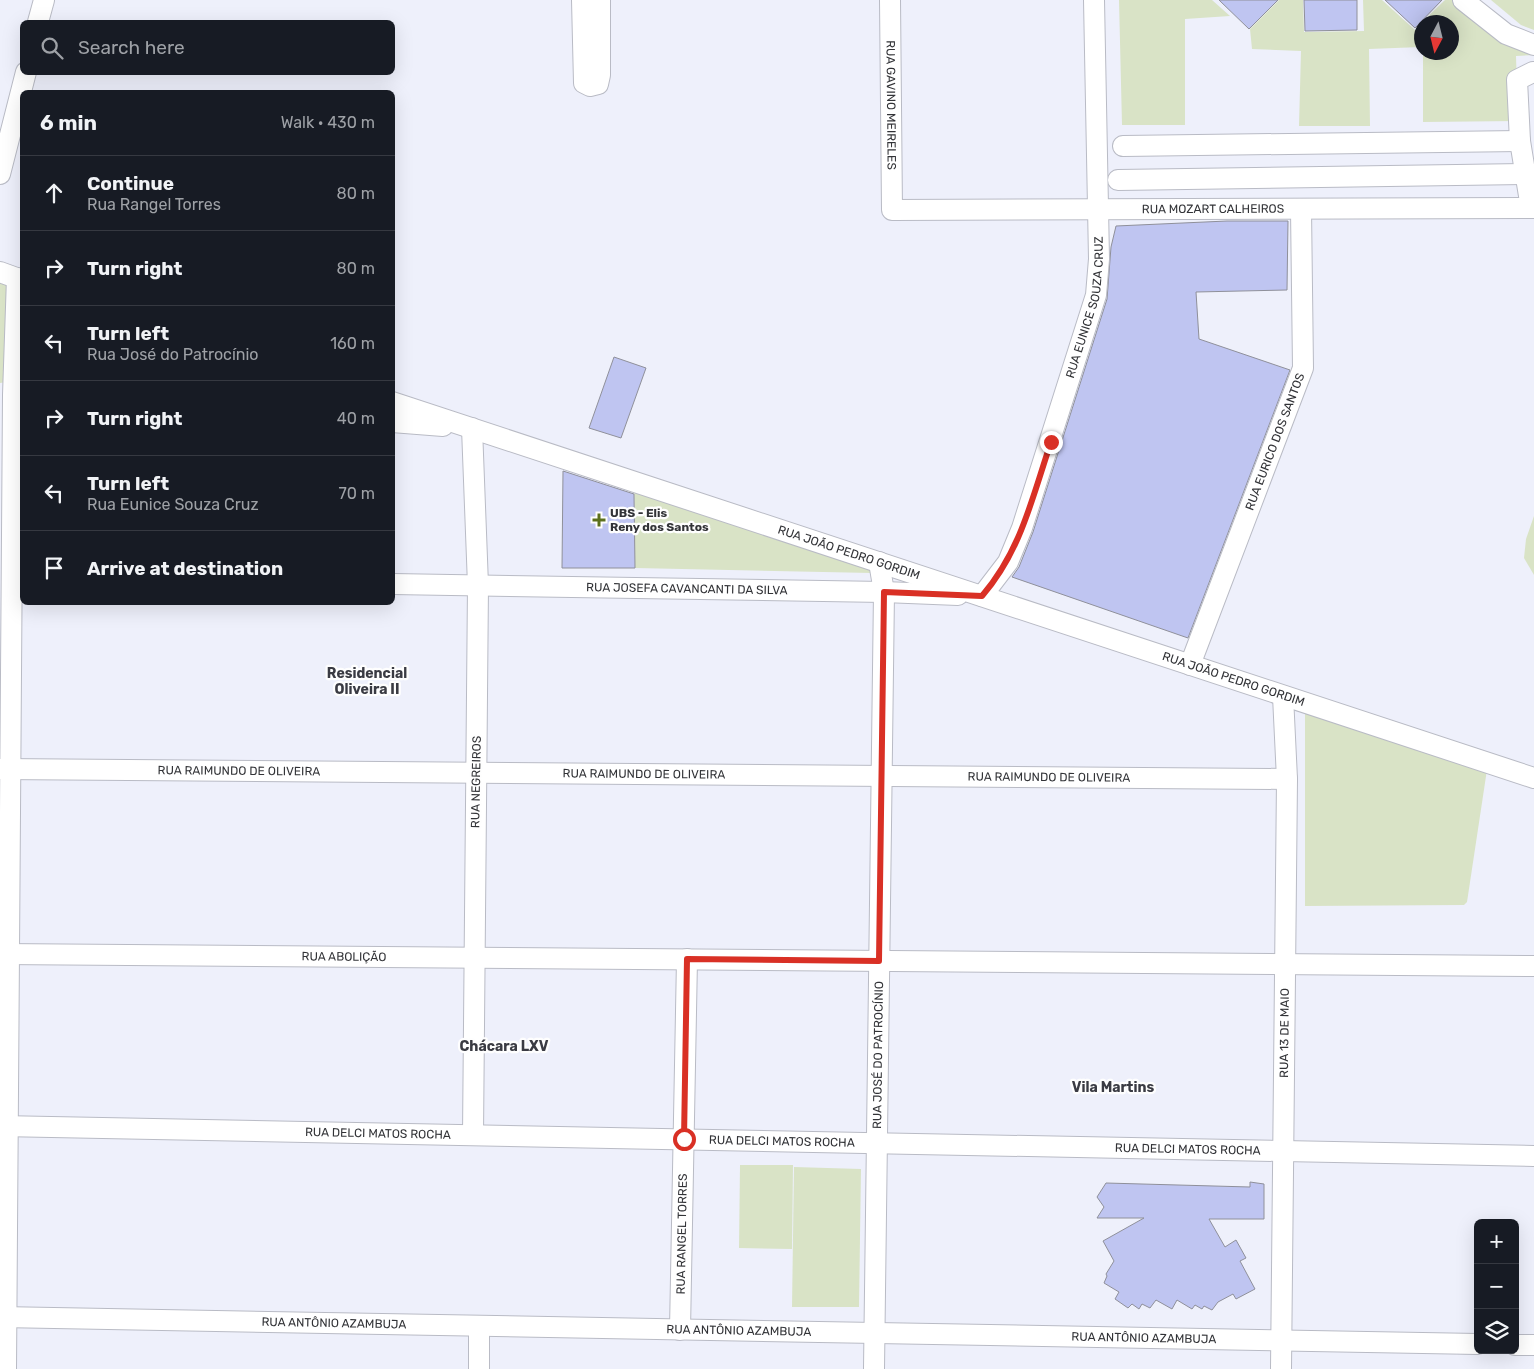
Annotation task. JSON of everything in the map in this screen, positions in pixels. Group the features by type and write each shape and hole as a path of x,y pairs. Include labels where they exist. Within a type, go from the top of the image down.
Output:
{"street":[{"path":"39,20 44,0"},
{"path":"582,0 584,83 590,86 598,84 600,75 600,0"},
{"name":"RUA GAVINO MEIRELES","path":"890,0 892,210"},
{"name":"RUA EUNICE SOUZA CRUZ","path":"982,596 1008,562 1022,528 1096,295 1100,259 1094,0"},
{"path":"1462,0 1506,34 1534,45"},
{"path":"1533,72 1517,80 1520,141 1524,174 1533,208"},
{"path":"21,90 25,75"},
{"path":"0,174 20,96"},
{"path":"1124,146 1520,141"},
{"path":"1118,180 1524,174"},
{"name":"RUA MOZART CALHEIROS","path":"892,210 1533,208"},
{"name":"RUA EURICO DOS SANTOS","path":"1190,665 1303,368 1301,209"},
{"path":"6,1369 3,1317 5,769 11,580 13,277"},
{"name":"RUA JOÃO PEDRO GORDIM","path":"395,403 1534,778"},
{"path":"395,422 472,428"},
{"name":"RUA NEGREIROS","path":"472,428 478,585 473,1135"},
{"name":"RUA JOSÉ DO PATROCÍNIO","path":"874,1369 884,592 880,562"},
{"name":"RUA JOSEFA CAVANCANTI DA SILVA","path":"395,584 884,592 982,596"},
{"name":"RUA 13 DE MAIO","path":"1281,1369 1287,779 1284,696"},
{"name":"RUA RAIMUNDO DE OLIVEIRA","path":"5,769 1287,779"},
{"name":"RUA ABOLIÇÃO","path":"4,954 1534,966"},
{"name":"RUA RANGEL TORRES","path":"680,1330 687,959"},
{"name":"RUA DELCI MATOS ROCHA","path":"4,1126 1534,1156"},
{"name":"RUA ANTÔNIO AZAMBUJA","path":"3,1317 1474,1344"},
{"path":"479,1326 479,1369"},
{"path":"1519,1345 1534,1345"}],"green space":[{"path":"1119,0 1212,0 1230,16 1185,19 1185,125 1122,125"},
{"path":"1279,0 1303,0 1304,32 1364,31 1363,0 1382,0 1414,29 1414,47 1369,49 1370,126 1299,126 1301,51 1252,49 1250,29"},
{"path":"1445,0 1465,0 1534,41 1534,55 1516,56 1518,121 1423,122 1423,60 1459,60 1459,15 1429,15"},
{"path":"1491,0 1534,0 1534,30 1521,25"},
{"path":"0,282 6,284 13,295 7,382 0,383"},
{"path":"634,472 874,552 872,573 635,568"},
{"path":"1534,516 1534,575 1524,558 1526,539"},
{"path":"1305,708 1488,763 1467,902 1464,905 1305,906"},
{"path":"740,1165 793,1165 792,1249 739,1248"},
{"path":"794,1167 861,1169 859,1307 792,1307"}],"building":[{"path":"1219,0 1278,0 1249,29"},
{"path":"1304,0 1357,0 1357,30 1305,31"},
{"path":"1385,0 1442,0 1428,15 1414,15 1414,27"},
{"path":"1227,221 1288,221 1287,290 1196,292 1199,339 1290,370 1188,638 1012,577 1019,567 1033,532 1107,299 1111,247 1116,226"},
{"path":"614,357 646,368 621,438 589,428"},
{"name":"UBS - Elis Reny dos Santos","path":"563,471 634,494 635,568 562,568"},
{"path":"1250,1182 1264,1184 1264,1219 1209,1219 1225,1247 1236,1240 1246,1258 1240,1261 1255,1289 1236,1299 1233,1294 1218,1302 1212,1310 1204,1306 1202,1309 1195,1305 1192,1309 1177,1300 1172,1309 1156,1300 1150,1308 1142,1304 1139,1309 1132,1304 1128,1308 1115,1299 1119,1292 1104,1283 1106,1274 1114,1261 1103,1241 1144,1218 1097,1218 1104,1207 1097,1197 1106,1183 1250,1187"}],"place":[{"name":"UBS - Elis Reny dos Santos","path":"599,520"}],"district":[{"name":"Residencial Oliveira II","path":"367,682"},
{"name":"Chácara LXV","path":"504,1046"},
{"name":"Vila Martins","path":"1113,1087"}],"route":[{"path":"684,1139 687,959 879,961 884,592 982,596 1008,562 1022,528 1051,442"}]}
